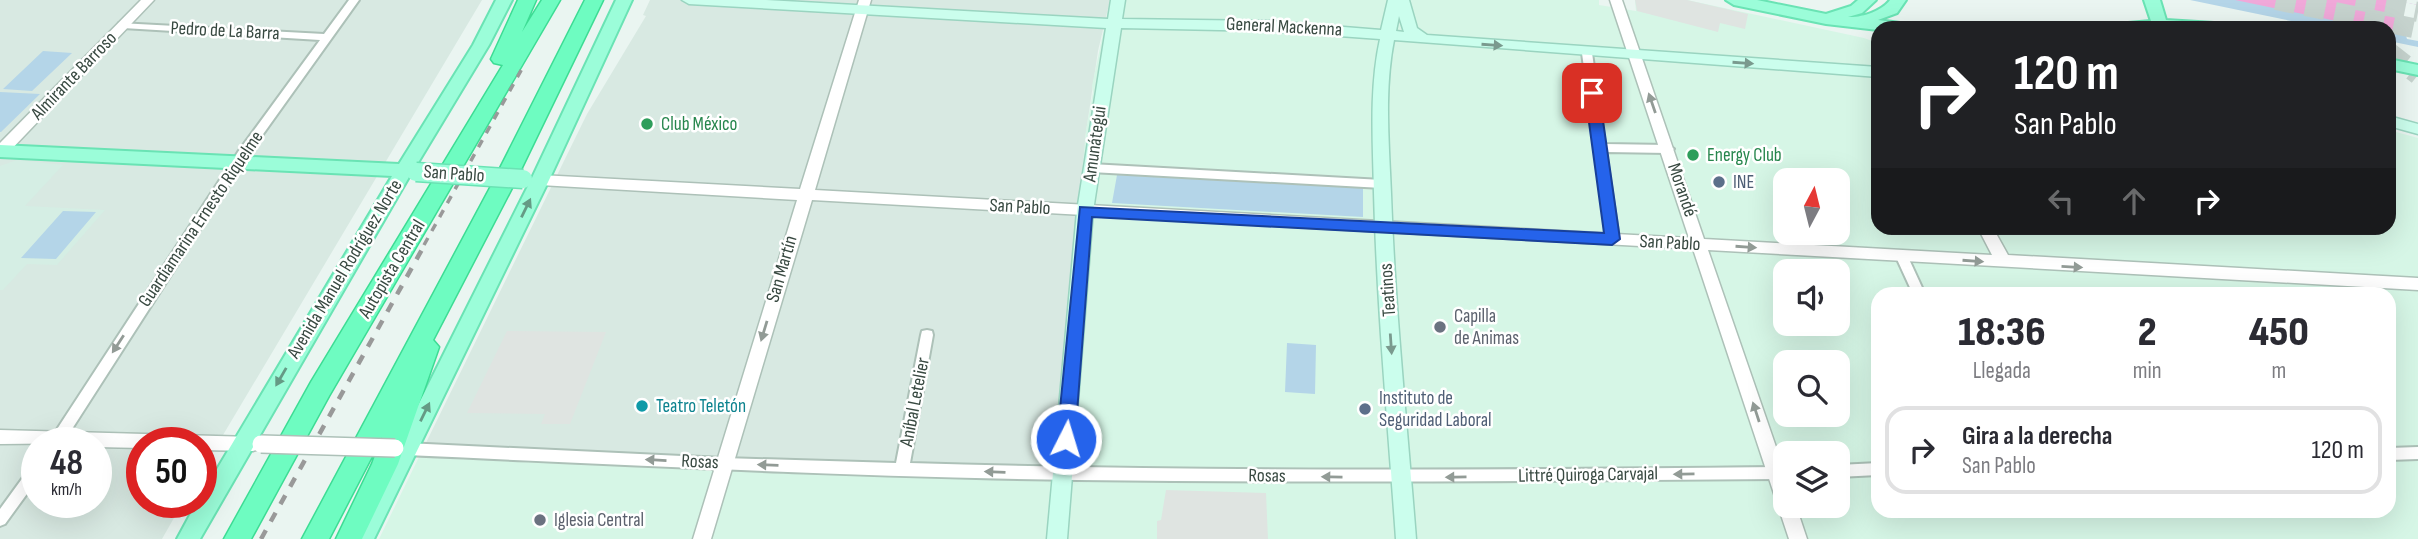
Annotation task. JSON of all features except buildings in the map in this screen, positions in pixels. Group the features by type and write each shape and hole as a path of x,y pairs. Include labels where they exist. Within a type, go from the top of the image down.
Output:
{"highway":[{"path":"463,145 527,0"},
{"name":"Autopista Central","path":"237,539 463,145 551,0"},
{"path":"315,539 502,186 594,0"},
{"path":"349,539 395,438 441,297"}],"main road":[{"name":"Avenida Manuel Rodríguez Norte","path":"187,539 252,444 410,171 505,0"},
{"path":"362,539 400,448 531,179 624,0"},
{"name":"General Mackenna","path":"689,0 863,6 1113,24 1269,26 1587,53 1871,72"},
{"name":"Amunátegui","path":"1056,539 1085,211 1118,0"},
{"name":"Teatinos","path":"1395,0 1380,89 1384,227 1406,539"},
{"path":"1402,0 1410,30 1424,40"},
{"path":"1734,0 1843,22 1871,25"},
{"path":"1807,15 1849,13 1868,0"},
{"path":"1843,22 1875,17 1891,10 1898,0"},
{"path":"2152,0 2159,21"},
{"path":"2396,65 2418,70"},
{"path":"2396,123 2418,129"},
{"name":"San Pablo","path":"0,152 531,179"}],"street":[{"name":"Almirante Barroso","path":"0,152 148,0"},
{"name":"Guardiamarina Ernesto Riquelme","path":"65,427 236,164 354,0"},
{"name":"Morandé","path":"1616,0 1773,450"},
{"name":"San Martín","path":"702,539 863,6"},
{"name":"Pedro de La Barra","path":"123,25 327,37"},
{"path":"1587,53 1612,239"},
{"path":"1600,148 1668,149"},
{"path":"1091,168 1382,184"},
{"name":"San Pablo","path":"531,179 2418,284"},
{"path":"1990,235 2004,263"},
{"path":"1902,257 1916,287"},
{"name":"Aníbal Letelier","path":"902,469 928,335"},
{"name":"Rosas","path":"0,438 21,439"},
{"name":"Rosas","path":"112,442 400,448 724,464 1063,474 1400,477"},
{"path":"2396,454 2418,453"},
{"path":"1850,470 1871,469"},
{"name":"Littré Quiroga Carvajal","path":"1400,477 1773,473"},
{"path":"0,520 21,491"},
{"path":"1791,518 1798,539"}],"shaded area":[{"path":"0,0 482,0 217,445 217,427 126,427 126,518 174,518 162,539 0,539"},
{"path":"650,0 1110,0 1098,51 1085,139 1085,170 1053,480 419,457 587,114 646,16 643,15"},
{"path":"1110,0 1599,0 1599,5 1636,11 1635,0 1687,0 1871,40 1871,235 2396,235 2396,132 2418,138 2418,539 379,539 419,457 1053,480 1086,130"},
{"path":"1635,0 1687,0 1748,14 1745,29 1720,23 1718,32 1637,11"},
{"path":"2190,0 2392,0 2418,5 2418,47 2396,42 2396,21 2291,21"},
{"path":"2235,0 2392,0 2418,5 2418,38 2396,33 2396,21 2336,21"},
{"path":"43,51 72,53 32,91 3,89"},
{"path":"0,92 40,94 0,132"},
{"path":"17,160 63,165 25,206 105,210 57,265 27,264 0,290 0,166"},
{"path":"1117,175 1363,188 1363,217 1112,203"},
{"path":"63,211 96,212 56,259 21,258"},
{"path":"507,331 606,332 570,424 541,424 545,414 467,413"},
{"path":"1287,343 1316,345 1315,394 1285,392"},
{"path":"1166,490 1266,493 1268,539 1157,539 1157,521 1161,520"}],"pier":[{"path":"2395,0 2418,5 2418,41 2407,39"}],"tunnel":[{"path":"2276,0 2379,21"},
{"path":"2356,0 2418,12"},
{"path":"2396,25 2418,29"},
{"path":"2396,58 2418,75"}],"railway":[{"path":"424,245 523,67"},
{"path":"261,539 425,244"}],"place":[{"name":"Club México","path":"647,124"},
{"name":"Energy Club","path":"1693,155"},
{"name":"INE","path":"1719,182"},
{"name":"Capilla de Animas","path":"1440,327"},
{"name":"Teatro Teletón","path":"642,406"},
{"name":"Instituto de Seguridad Laboral","path":"1365,409"},
{"name":"Iglesia Central","path":"540,520"}],"route":[{"path":"1066,439 1085,211 1612,239 1592,93"}]}
